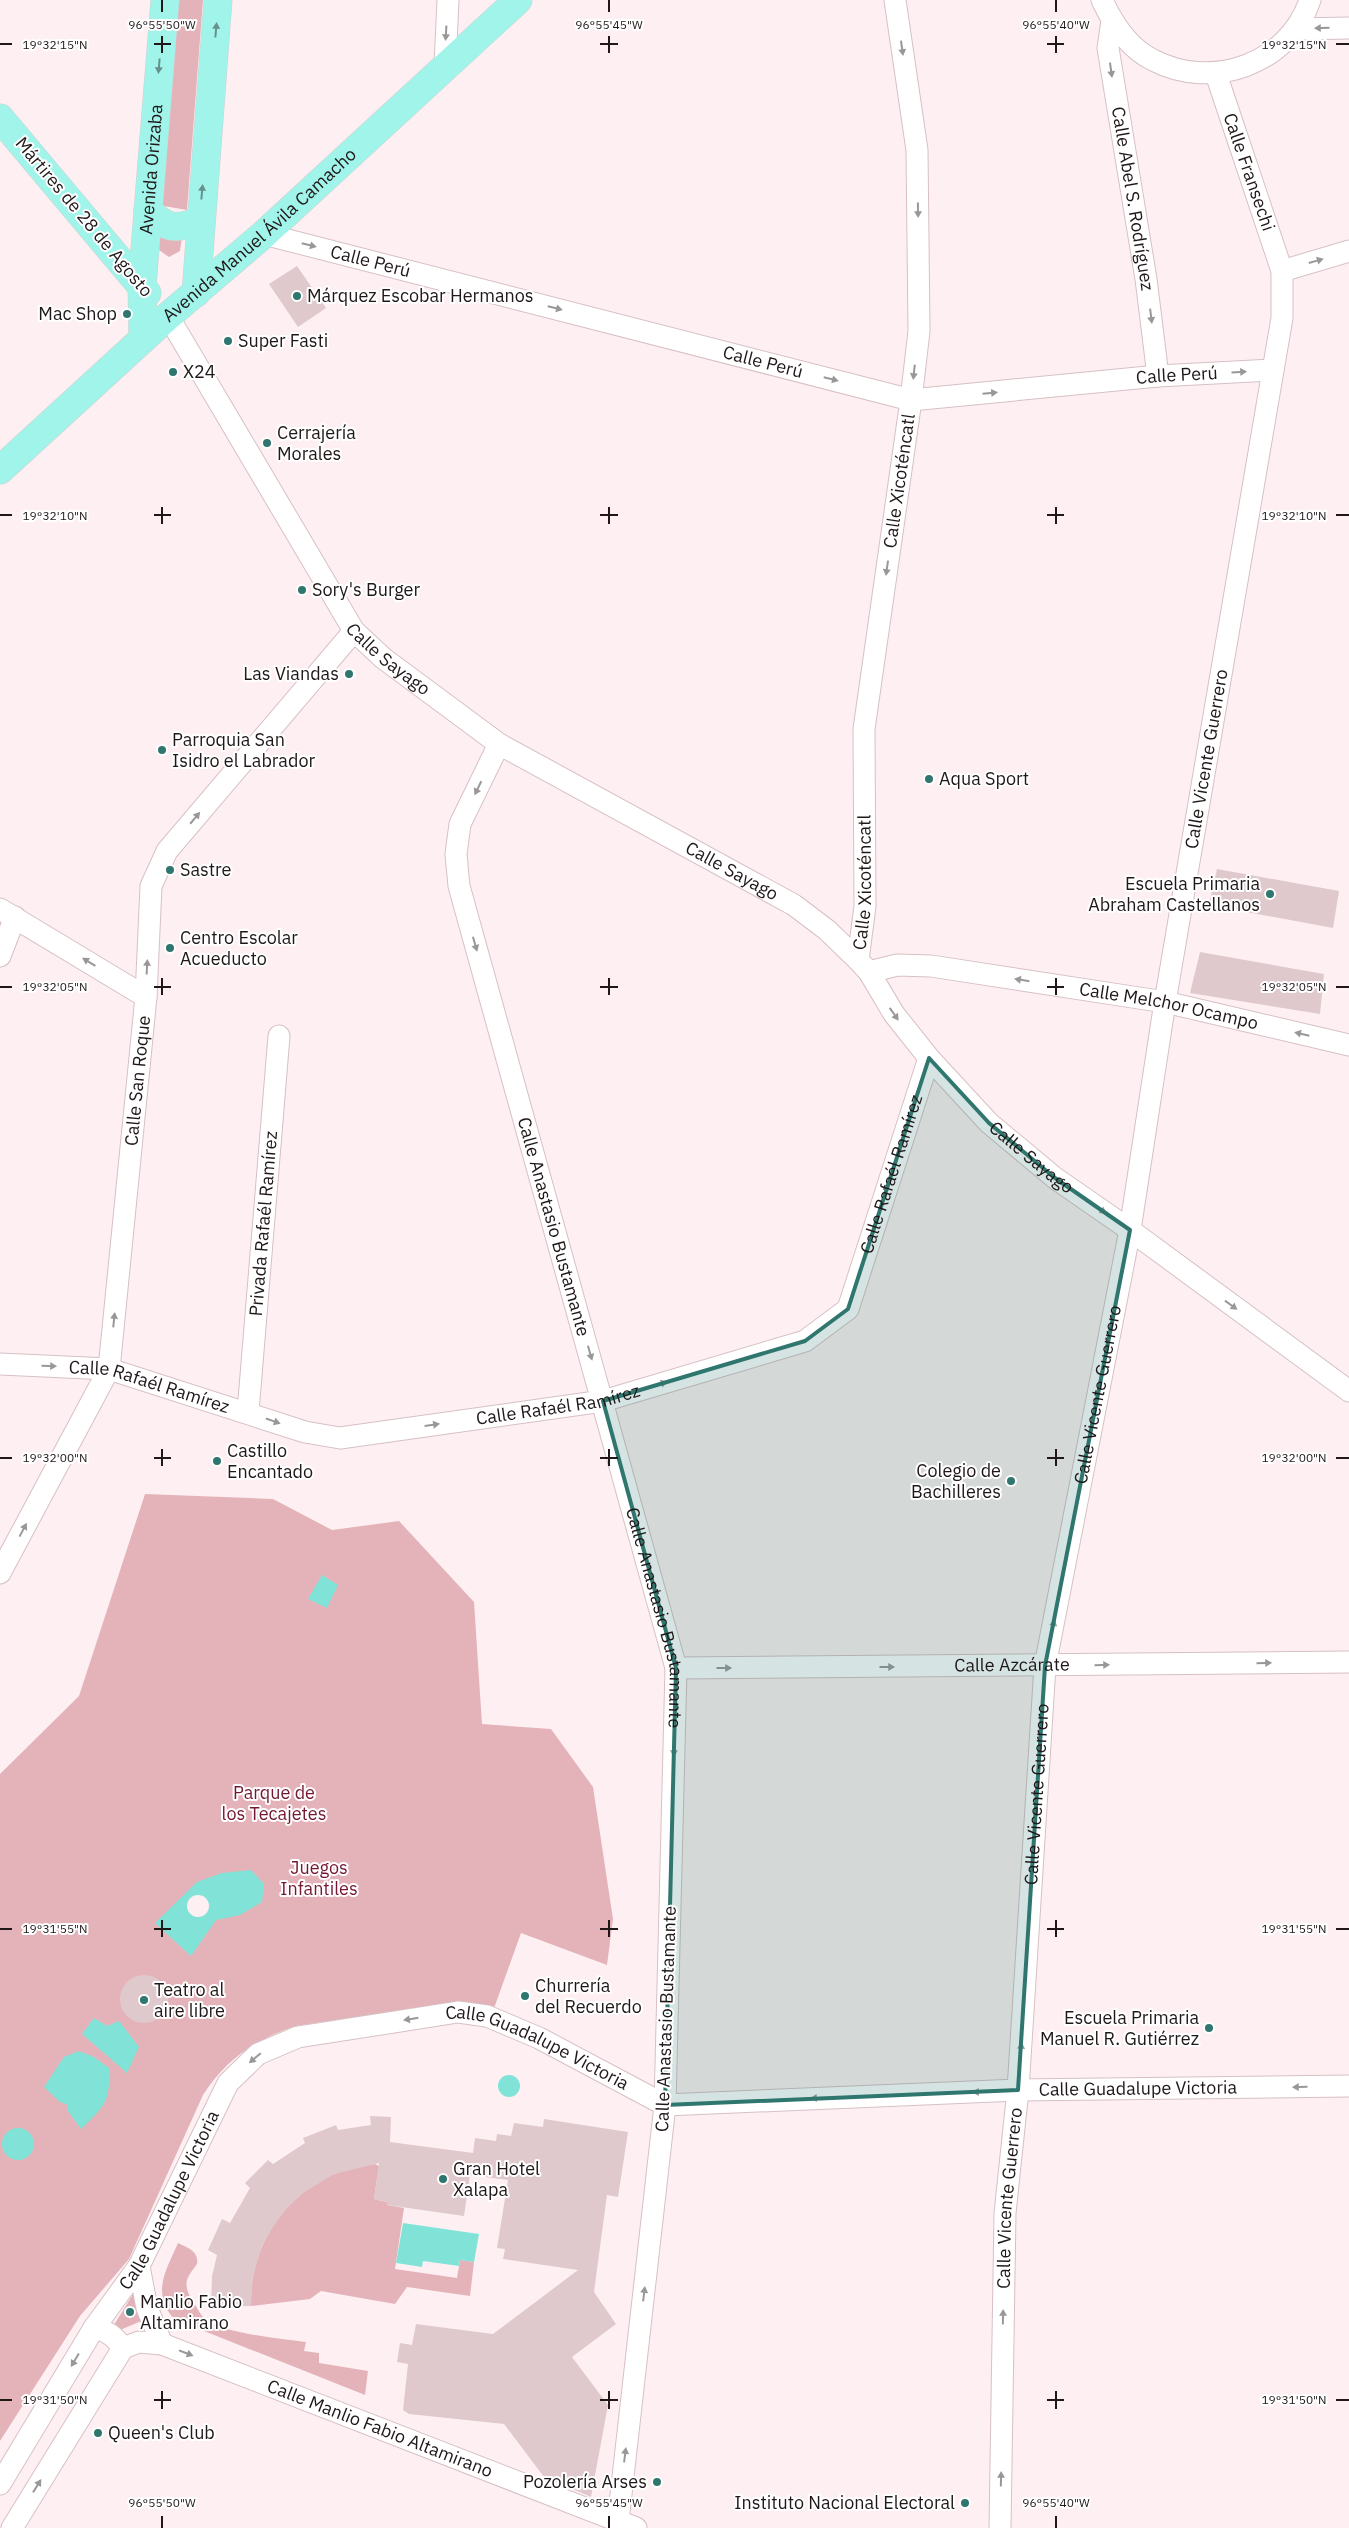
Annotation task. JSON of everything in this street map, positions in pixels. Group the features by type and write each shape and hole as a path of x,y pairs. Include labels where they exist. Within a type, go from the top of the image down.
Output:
{"main road":[{"name":"Avenida Orizaba","path":"142,339 142,286 165,0"},
{"path":"196,293 218,0"},
{"name":"Avenida Manuel Ávila Camacho","path":"0,470 142,339 264,234 518,0"},
{"name":"Mártires de 28 de Agosto","path":"0,118 168,316"},
{"path":"148,210 161,224 172,227 186,226 200,221"}],"street":[{"path":"445,66 448,0"},
{"name":"Calle Xicoténcatl","path":"864,966 866,906 864,729 911,400 919,331 917,150 895,0"},
{"path":"1102,0 1112,21 1130,43 1152,60 1177,70 1216,74 1239,70 1271,54 1295,29 1310,0"},
{"name":"Calle Abel S. Rodríguez","path":"1112,21 1108,48 1146,279 1158,376"},
{"path":"1295,29 1349,28"},
{"name":"Calle Fransechi","path":"1216,74 1282,271"},
{"name":"Calle Perú","path":"264,234 911,400 1158,376 1272,370"},
{"path":"1282,271 1349,251"},
{"name":"Calle Vicente Guerrero","path":"1000,2528 1005,2213 1018,2090 1045,1666 1130,1230 1165,1002 1282,318 1282,271"},
{"name":"Calle Sayago","path":"168,316 354,632 383,658 500,744 794,905 827,930 864,966 894,1014 929,1058 989,1123 1054,1178 1130,1230 1349,1391"},
{"name":"Calle San Roque","path":"0,1573 109,1368 146,997 151,886 167,851 354,632"},
{"name":"Calle Anastasio Bustamante","path":"500,744 460,824 456,854 459,886 676,1668 665,2104 627,2524"},
{"path":"0,956 8,913 146,997"},
{"name":"Calle Melchor Ocampo","path":"864,966 931,966 1165,1002 1349,1045"},
{"name":"Privada Rafaél Ramírez","path":"248,1412 279,1036"},
{"name":"Calle Rafaél Ramírez","path":"0,1364 109,1368 305,1432 340,1438 603,1401 805,1341 848,1309 929,1058"},
{"name":"Calle Azcárate","path":"676,1668 1349,1662"},
{"name":"Calle Guadalupe Victoria","path":"0,2484 94,2328 139,2266 228,2083 258,2054 298,2037 458,2012 487,2016 539,2038 665,2104 1018,2090 1349,2086"},
{"path":"139,2266 147,2308 162,2344"},
{"path":"12,2528 123,2348 116,2338 106,2331 94,2328"},
{"name":"Calle Manlio Fabio Altamirano","path":"123,2348 139,2342 162,2344 627,2524"}],"highlighted area":[{"path":"929,1058 989,1123 1055,1178 1130,1230 1045,1666 1018,2090 665,2105 676,1668 603,1401 805,1341 848,1309"}],"green space":[{"path":"174,0 203,0 187,210 158,205"},
{"path":"159,235 182,237 180,251 169,257 159,250"},
{"name":"Parque de los Tecajetes","path":"145,1494 273,1499 332,1530 399,1521 474,1602 482,1724 551,1729 593,1787 613,1919 607,1965 521,1933 493,2011 475,2003 457,2002 296,2026 268,2037 243,2052 222,2071 203,2095 129,2259 80,2316 0,2441 0,1774 79,1696"},
{"path":"375,2164 379,2166 374,2199 387,2202 387,2205 404,2208 395,2269 457,2278 460,2260 474,2262 470,2296 407,2287 395,2304 321,2291 310,2299 251,2306 252,2286 262,2246 272,2227 285,2210 299,2195 316,2183 339,2172"},
{"path":"178,2243 195,2253 197,2264 188,2278 187,2290 204,2318 223,2328 306,2342 304,2351 319,2353 319,2363 368,2371 365,2395 174,2319 163,2300 162,2290 165,2272"},
{"path":"133,2294 146,2319 120,2330 114,2325"}],"water":[{"path":"322,1575 338,1585 327,1608 308,1599"},
{"path":"251,1870 264,1884 262,1902 240,1915 216,1920 191,1956 155,1923 197,1882 222,1873"},
{"path":"94,2018 107,2026 119,2021 139,2047 127,2073 82,2034"},
{"path":"79,2051 94,2057 109,2068 109,2088 104,2103 81,2129 67,2110 68,2105 60,2102 44,2087 64,2057"},
{"path":"509,2075 517,2078 520,2086 517,2094 509,2097 501,2094 498,2086 501,2078"},
{"path":"18,2128 30,2132 34,2144 30,2156 18,2160 6,2156 2,2144 6,2132"},
{"path":"403,2223 479,2234 474,2262 460,2260 459,2266 423,2261 422,2267 396,2263"}],"pier":[{"path":"198,1895 206,1898 209,1906 206,1914 198,1917 190,1914 187,1906 190,1898"}],"building":[{"name":"Márquez Escobar Hermanos","path":"297,266 326,308 298,327 269,284"},
{"path":"1217,869 1339,891 1333,928 1209,905"},
{"path":"1200,952 1324,974 1320,1014 1190,993"},
{"name":"Teatro al aire libre","path":"139,1975 149,1975 161,1982 168,1994 168,2004 161,2016 149,2023 139,2023 131,2019 124,2012 120,2004 120,1994 124,1986 131,1979"},
{"path":"370,2116 391,2117 390,2142 473,2153 475,2138 496,2141 497,2134 511,2136 514,2123 543,2127 544,2119 628,2132 618,2197 607,2195 594,2292 616,2324 572,2357 608,2405 591,2497 544,2477 504,2424 409,2414 403,2410 408,2364 397,2362 400,2343 412,2345 416,2324 493,2334 578,2270 503,2259 505,2249 497,2248 508,2180 470,2175 464,2216 387,2205 387,2202 374,2199 379,2163 334,2174 303,2193 288,2207 274,2225 262,2246 253,2275 251,2306 211,2307 212,2276 217,2255 208,2250 222,2219 230,2223 250,2188 245,2183 268,2160 273,2164 305,2143 303,2138 336,2125 338,2130 371,2125"}],"place":[{"name":"Márquez Escobar Hermanos","path":"297,296"},
{"name":"Mac Shop","path":"127,314"},
{"name":"Super Fasti","path":"228,341"},
{"name":"X24","path":"173,372"},
{"name":"Cerrajería Morales","path":"267,443"},
{"name":"Sory's Burger","path":"302,590"},
{"name":"Las Viandas","path":"349,674"},
{"name":"Parroquia San Isidro el Labrador","path":"162,750"},
{"name":"Aqua Sport","path":"929,779"},
{"name":"Sastre","path":"170,870"},
{"name":"Escuela Primaria Abraham Castellanos","path":"1270,894"},
{"name":"Centro Escolar Acueducto","path":"170,948"},
{"name":"Castillo Encantado","path":"217,1461"},
{"name":"Colegio de Bachilleres","path":"1011,1481"},
{"name":"Churrería del Recuerdo","path":"525,1996"},
{"name":"Teatro al aire libre","path":"144,2000"},
{"name":"Escuela Primaria Manuel R. Gutiérrez","path":"1209,2028"},
{"name":"Gran Hotel Xalapa","path":"443,2179"},
{"name":"Manlio Fabio Altamirano","path":"130,2312"},
{"name":"Queen's Club","path":"98,2433"},
{"name":"Pozolería Arses","path":"657,2482"},
{"name":"Instituto Nacional Electoral","path":"965,2503"}],"park label":[{"name":"Juegos Infantiles","path":"319,1878"}]}
